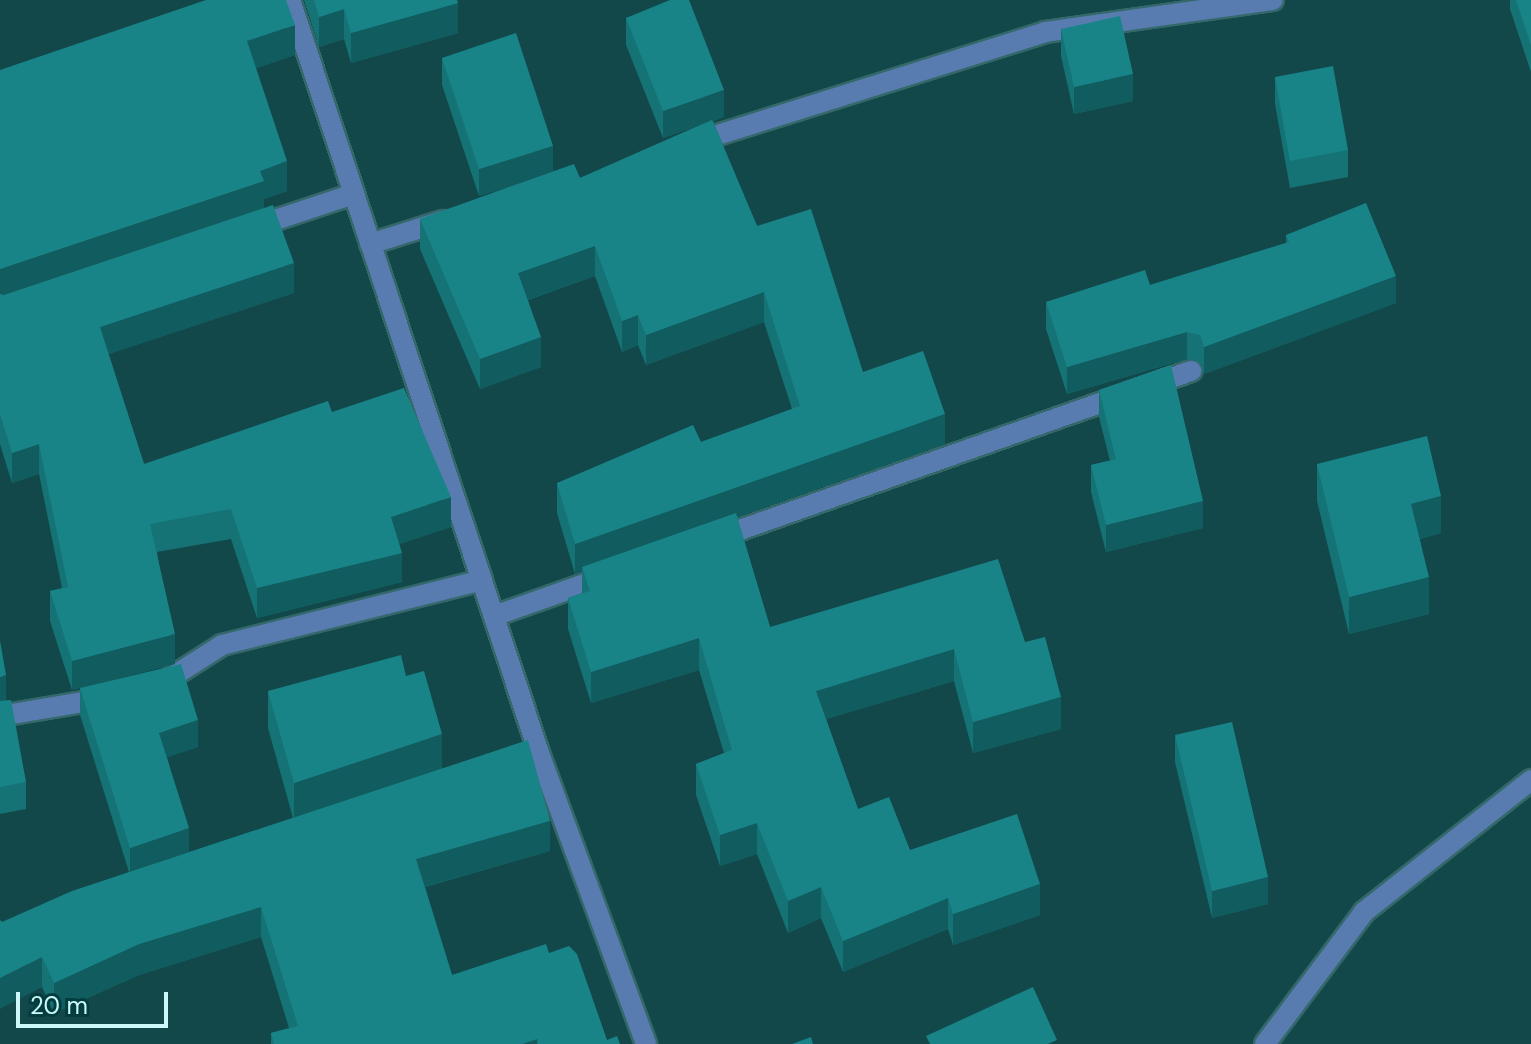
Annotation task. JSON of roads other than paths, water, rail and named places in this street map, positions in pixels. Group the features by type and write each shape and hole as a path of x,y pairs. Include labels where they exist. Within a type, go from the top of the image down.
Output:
{"street":[{"path":"290,0 539,753 646,1044"},
{"path":"670,149 1045,32 1273,0"},
{"path":"237,233 354,194"},
{"path":"370,244 460,215"},
{"path":"702,543 1191,371"},
{"path":"494,616 627,569"},
{"path":"0,716 132,693 173,681 222,645 482,580"},
{"path":"510,763 539,753"},
{"path":"1265,1044 1364,912 1531,780"}]}
